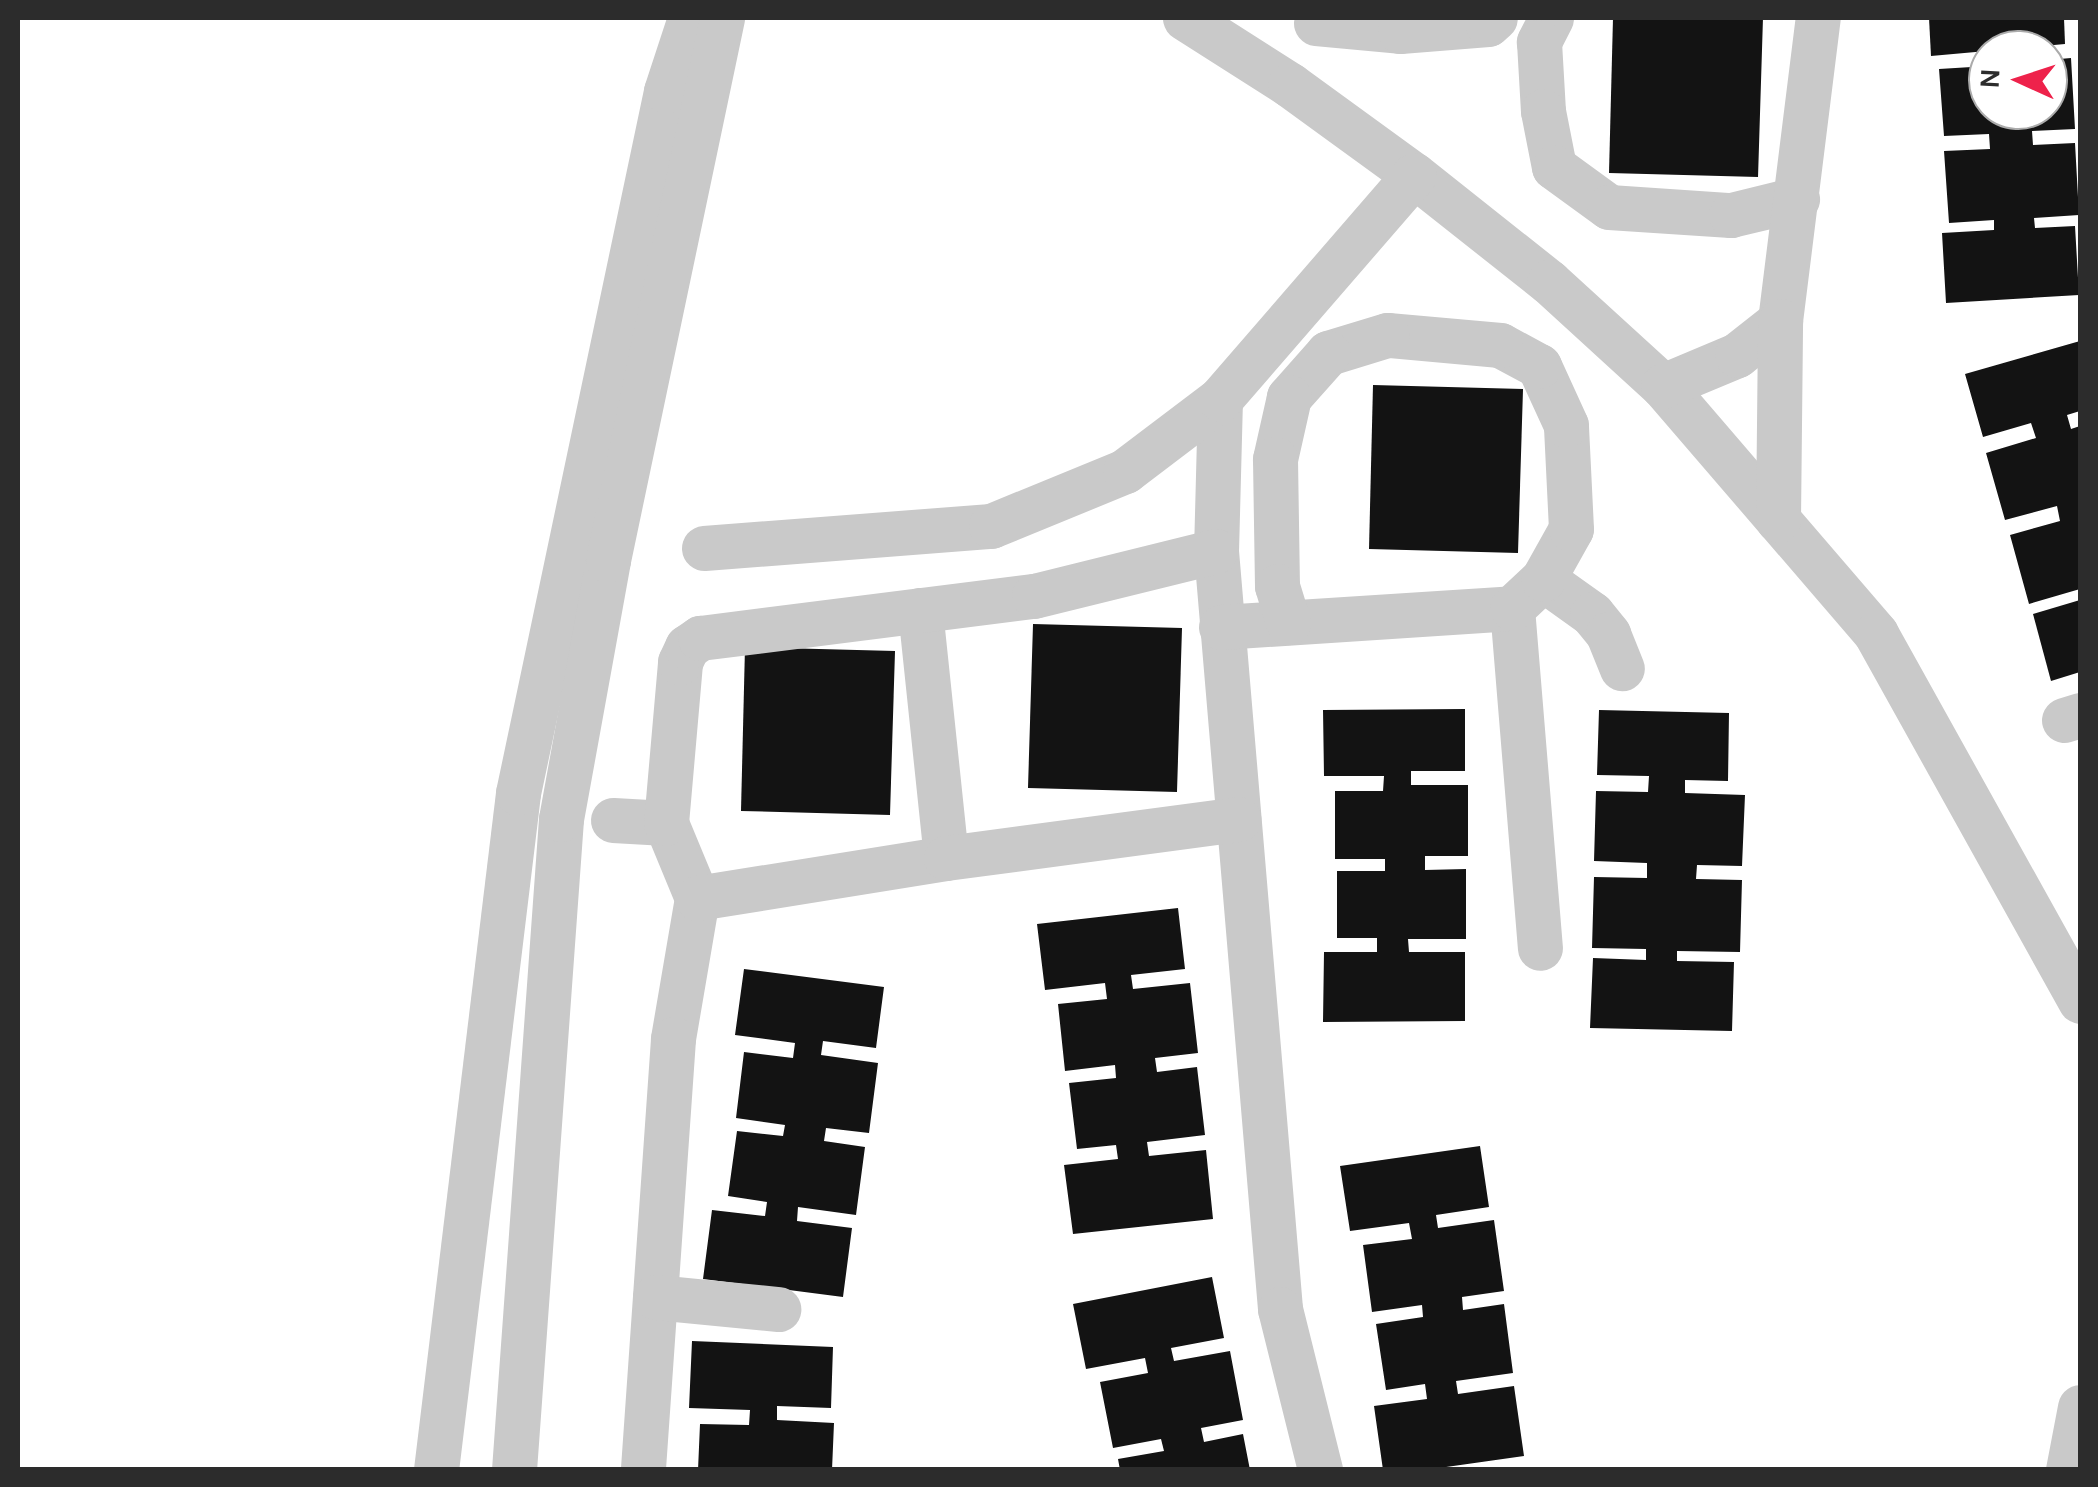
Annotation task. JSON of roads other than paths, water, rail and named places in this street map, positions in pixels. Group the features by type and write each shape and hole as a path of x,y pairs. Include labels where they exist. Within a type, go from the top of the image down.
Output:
{"street":[{"path":"436,1470 520,779 666,91 690,18"},
{"path":"514,1470 535,1154 566,788 608,560 722,18"},
{"path":"1186,18 1290,85 1414,176 1549,282 1663,386 1876,634 2080,1001"},
{"path":"1290,85 1314,20 1400,31 1488,24 1494,18"},
{"path":"1551,18 1539,42 1542,111 1554,167 1609,207 1730,215 1797,199"},
{"path":"1778,520 1780,321 1818,18"},
{"path":"704,548 992,526 1125,471 1220,400 1414,176"},
{"path":"1663,386 1737,355 1780,321"},
{"path":"1288,622 1277,586 1275,459 1289,397 1328,353 1387,335 1500,345 1538,366 1566,425 1571,528 1528,594 1540,948"},
{"path":"1220,400 1216,552 1280,1310 1320,1470"},
{"path":"643,1470 673,1040 697,898 666,823 680,662 687,647 713,633 1034,596 1216,552"},
{"path":"1222,627 1528,594 1592,614 1608,634 1622,668"},
{"path":"920,610 946,858"},
{"path":"520,779 566,788"},
{"path":"697,898 946,858 1238,819"},
{"path":"612,820 666,823"},
{"path":"655,1297 778,1309"},
{"path":"2068,1470 2080,1407"}]}
